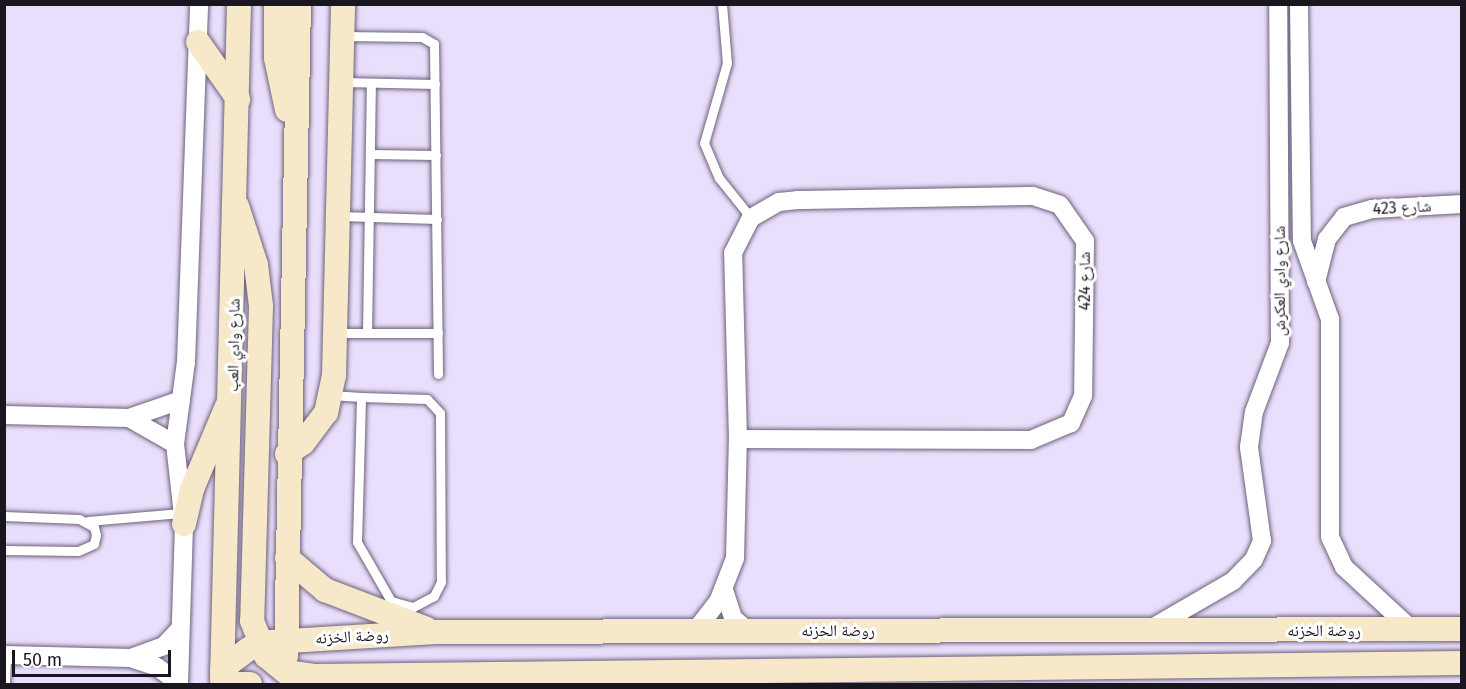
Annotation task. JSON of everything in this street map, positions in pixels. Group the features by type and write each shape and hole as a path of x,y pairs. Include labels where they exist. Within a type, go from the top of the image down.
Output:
{"street":[{"name":"شارع وادي العب","path":"228,679 239,4"},
{"path":"276,4 279,81 294,126"},
{"path":"286,678 287,454 299,4"},
{"path":"287,454 316,429 331,395 335,333 343,4"},
{"name":"شارع وادي العكرش","path":"1144,632 1233,581 1254,560 1262,541 1249,447 1254,412 1281,333 1278,4"},
{"path":"1299,4 1302,241 1330,319 1332,544 1354,579 1412,630"},
{"path":"179,684 183,519 175,444 181,400 198,42 196,7"},
{"path":"198,42 238,99"},
{"name":"شارع 424","path":"738,439 1045,438 1071,423 1083,396 1085,241 1060,205 1033,196 797,200 779,202 751,218"},
{"name":"شارع 423","path":"1316,282 1327,239 1344,217 1372,209 1461,204"},
{"path":"237,206 256,265 261,306 252,609 259,645 286,678"},
{"path":"695,632 724,590 736,548 738,439 733,253 751,218"},
{"path":"183,519 192,489 233,393"},
{"path":"4,415 129,418 181,400"},
{"path":"129,418 175,444"},
{"path":"287,558 325,590 436,632"},
{"path":"724,590 733,618 748,631"},
{"path":"5,655 131,658 154,652 180,629"},
{"name":"روضة الخزنه","path":"228,679 259,645 285,641 436,632 609,635 748,631 1144,632 1461,629"},
{"path":"609,635 610,671"},
{"path":"131,658 157,667 179,684"},
{"name":"روضة الخزنه","path":"286,678 378,679 610,671 902,676 1461,663"},
{"path":"228,679 250,684"}],"lane":[{"path":"722,4 727,63 704,143 719,178 751,218"},
{"path":"342,36 431,39 435,84 438,374"},
{"path":"341,82 435,84"},
{"path":"367,333 371,83"},
{"path":"370,154 436,155"},
{"path":"338,216 437,219"},
{"path":"335,333 438,333"},
{"path":"331,395 427,399 440,413 441,582 434,596 413,607 391,601 357,542 361,397"},
{"path":"4,516 87,521 183,519"},
{"path":"4,550 87,549 96,535 87,521"},
{"path":"5,655 5,684"}]}
